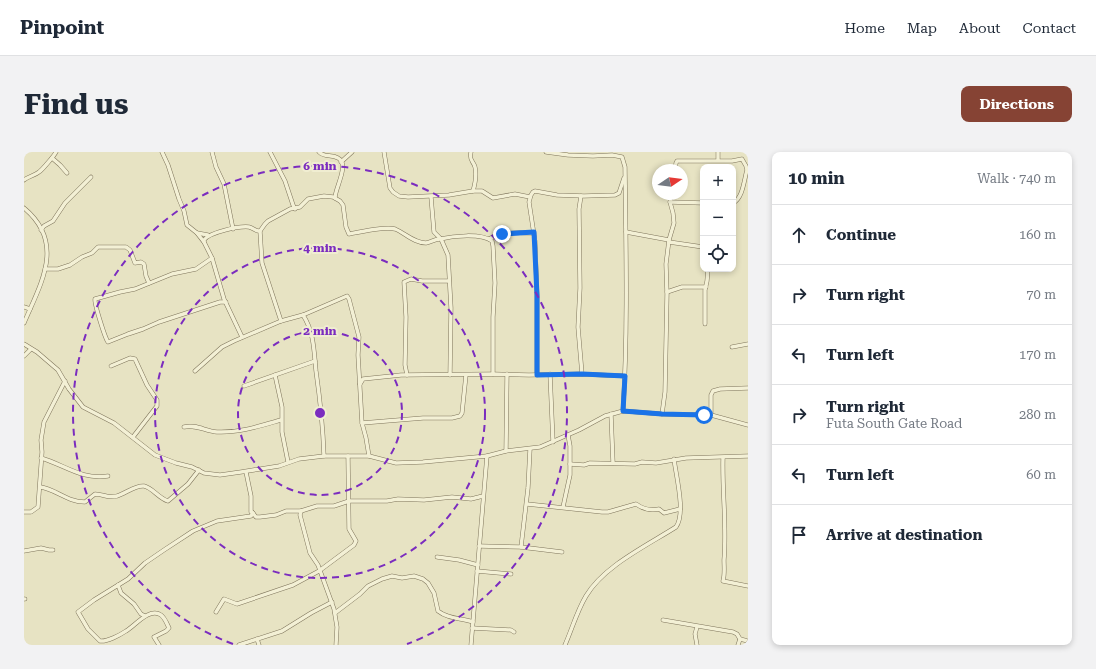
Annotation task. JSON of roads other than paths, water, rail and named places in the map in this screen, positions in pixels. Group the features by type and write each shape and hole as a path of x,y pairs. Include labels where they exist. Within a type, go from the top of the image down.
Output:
{"street":[{"path":"24,180 40,172 56,152"},
{"path":"162,152 168,165 178,199 184,211 187,225 197,233 204,242 212,258 226,302 242,337"},
{"path":"212,152 216,167 224,184 233,229"},
{"path":"270,152 285,181 295,208"},
{"path":"319,152 324,156 337,157 341,162 343,172 342,178 335,192 336,198 343,205 346,228 349,234 388,228 395,229 422,242 441,238 475,236 492,241 495,283 493,317 493,374"},
{"path":"341,162 352,152"},
{"path":"384,152 389,184 393,192 402,196 431,197 473,191 482,192 493,198 515,194 530,197"},
{"path":"471,152 470,158 475,167 476,177 473,191"},
{"path":"546,152 593,156 610,153 622,156 625,167 626,232 625,376 623,411"},
{"path":"718,152 718,160"},
{"path":"52,158 66,173"},
{"path":"676,164 677,161 732,161 742,159 741,158 742,159 744,161 747,166 747,170 740,195 736,201"},
{"path":"537,375 537,295 534,232 529,202 530,197 535,191 557,195 615,195 619,193 625,176"},
{"path":"41,230 44,226 56,219 65,203 91,178"},
{"path":"281,321 262,263 260,231 268,221 290,209 300,207 306,200 324,196 336,198"},
{"path":"581,196 578,209 580,288 578,327 582,374"},
{"path":"431,197 434,232 441,238 447,251 451,308 450,375"},
{"path":"662,414 665,392 667,292 666,264 674,220 670,202 700,203"},
{"path":"24,208 35,218 47,245 48,253 45,269 24,323"},
{"path":"197,233 208,235 233,229 250,227 260,231"},
{"path":"489,239 495,235 534,232"},
{"path":"626,232 700,246"},
{"path":"204,242 208,235"},
{"path":"45,269 58,269 70,265 82,257 92,253 98,247 126,247 130,250 135,263 141,262 144,264 149,283"},
{"path":"212,258 196,268 172,274 135,289 94,300 108,342 159,322 220,302 226,302"},
{"path":"705,324 708,272"},
{"path":"407,375 405,365 406,317 404,282 411,279 422,281 449,281"},
{"path":"667,292 682,287 706,287"},
{"path":"195,371 222,347 242,337 281,321 303,315 343,297 348,297 359,337 358,355 362,423 369,456"},
{"path":"24,307 30,309"},
{"path":"303,315 311,333 315,350 323,425 324,456"},
{"path":"24,344 37,352 58,370 69,389 83,408 114,423 155,455 209,474 220,475 246,472 279,466 299,459 324,456 369,456 396,463 487,456 506,451 540,447 599,419 623,411 662,414 711,415 748,426"},
{"path":"732,347 748,344"},
{"path":"24,356 31,349"},
{"path":"111,366 130,358 135,359 147,384 157,400 157,406 133,437"},
{"path":"244,386 315,361"},
{"path":"363,379 407,375 466,374 582,374 625,376"},
{"path":"362,423 423,418 452,418 460,416 462,413 466,374"},
{"path":"506,451 507,374"},
{"path":"550,374 553,442"},
{"path":"275,375 282,407 282,432 288,462"},
{"path":"359,375 363,379"},
{"path":"360,384 363,379"},
{"path":"24,512 31,512 38,507 41,440 44,422 65,381"},
{"path":"711,415 711,396 713,391 720,389 748,388"},
{"path":"611,414 613,463"},
{"path":"184,427 191,425 215,432 231,432 281,420"},
{"path":"563,508 570,481 570,446 568,435"},
{"path":"521,547 527,504 530,449"},
{"path":"216,612 224,599 237,604 293,585 319,571 345,553 356,543 350,529 348,456"},
{"path":"471,645 487,456"},
{"path":"570,464 635,464 674,459 748,456"},
{"path":"41,458 78,474 108,476"},
{"path":"723,458 722,486 725,544 723,581 748,586"},
{"path":"565,645 585,597 600,578 615,566 676,527 679,522 680,509 674,459"},
{"path":"40,487 47,488 64,497 85,502 95,494 113,497 137,487 146,486 159,497 168,501 188,484 199,470"},
{"path":"159,645 154,637 169,628 162,615 156,613 145,616 126,631 106,642 102,642 88,629 78,612 133,575 147,561 193,531 217,521 250,516 252,513 252,496 246,472"},
{"path":"251,512 256,517 260,517 276,515 286,511 301,511 317,506 334,506 349,501 390,501 398,499 424,500 452,497 471,499 483,496"},
{"path":"527,504 602,512 636,504 642,508 650,510 659,509 664,513 680,509"},
{"path":"301,511 300,515 309,550 318,565 335,613 337,627 336,645"},
{"path":"479,546 521,547 562,552"},
{"path":"24,551 41,548 53,550"},
{"path":"437,557 478,565"},
{"path":"477,571 511,574"},
{"path":"335,613 368,586 382,579 392,576 402,578 414,576 423,579 430,586 434,593 438,611 450,617 464,618 473,622"},
{"path":"118,585 121,593 134,604 138,612 139,620"},
{"path":"238,645 282,631 332,602"},
{"path":"138,612 145,616"},
{"path":"663,620 733,632 737,634 740,639 748,641"},
{"path":"697,627 695,634 697,645"},
{"path":"472,628 511,630 514,632"},
{"path":"257,639 259,645"},
{"path":"738,645 740,639"}]}
